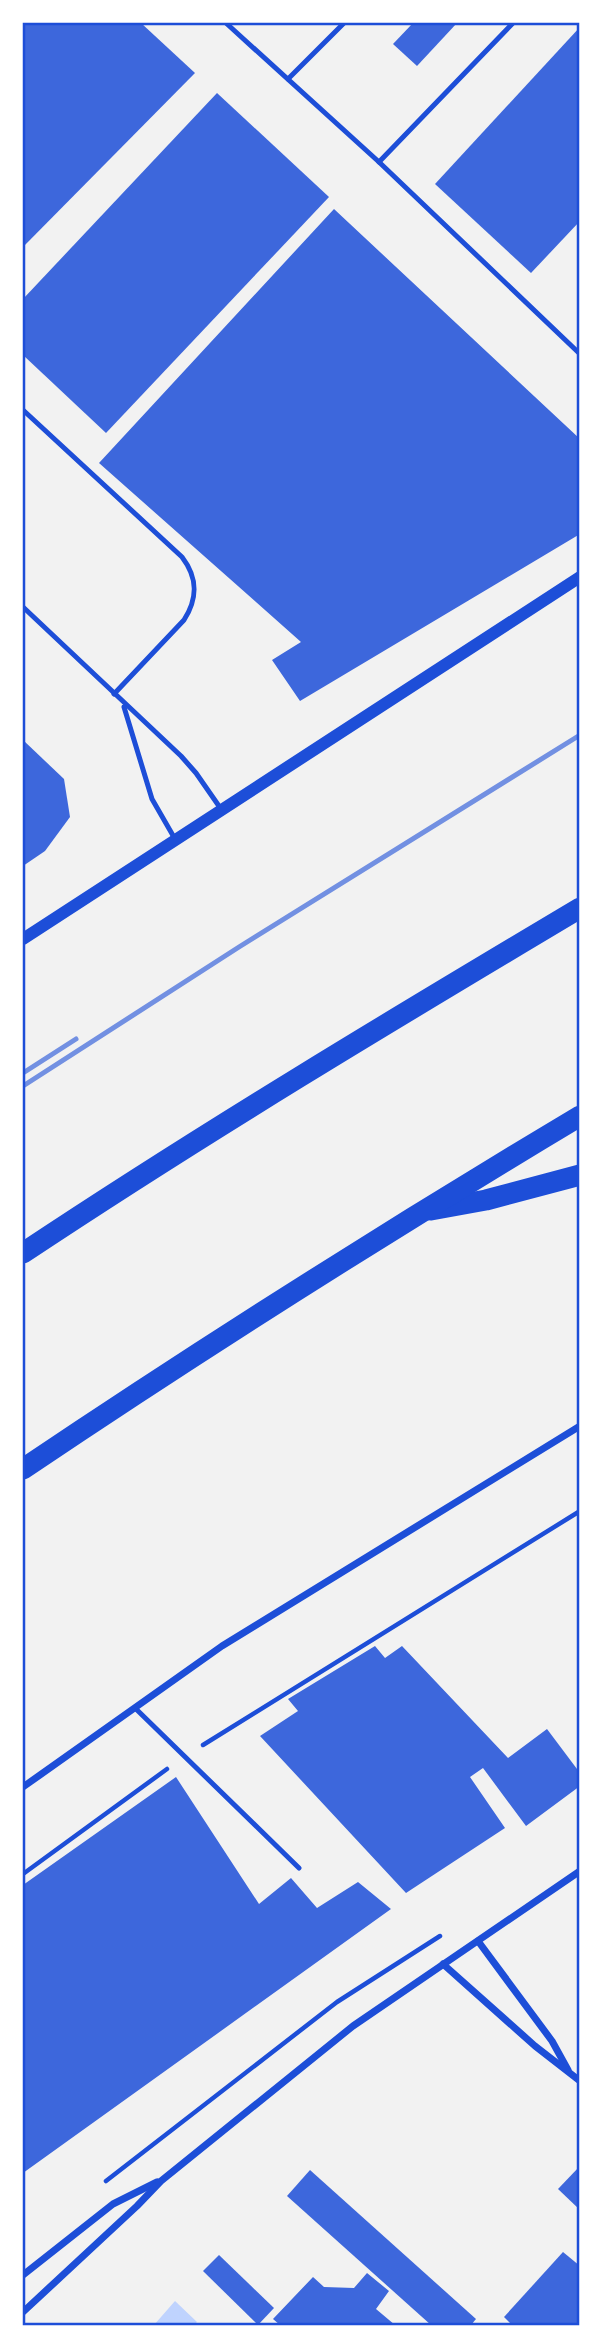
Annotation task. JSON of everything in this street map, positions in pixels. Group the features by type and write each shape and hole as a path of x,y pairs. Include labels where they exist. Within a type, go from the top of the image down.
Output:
{"highway":[{"path":"23,1253 335,1054 580,908"},
{"path":"23,1469 166,1373 419,1212 580,1116"},
{"path":"419,1212 486,1200 580,1175"}],"street":[{"path":"23,939 580,577"},
{"path":"23,1787 222,1646 580,1426"},
{"path":"23,2312 161,2181 353,2026 580,1871"},
{"path":"478,1941 552,2041 569,2071"},
{"path":"443,1965 535,2046 580,2081"},
{"path":"23,2275 113,2204 161,2181"}],"lane":[{"path":"226,23 379,162 580,354"},
{"path":"288,79 344,23"},
{"path":"379,162 513,23"},
{"path":"23,410 182,556 191,568 195,595 184,620 114,694"},
{"path":"23,607 197,773 221,808"},
{"path":"123,704 152,799 175,839"},
{"path":"135,1708 299,1868"}],"path":[{"path":"23,1874 185,1756 580,1511"}],"water":[{"path":"175,2301 197,2322 194,2325 154,2325"}],"building":[{"path":"23,23 141,23 195,73 23,247"},
{"path":"413,23 457,23 417,66 393,44"},
{"path":"580,27 580,221 531,273 435,184"},
{"path":"217,93 329,197 106,433 23,355 23,299"},
{"path":"334,209 580,439 580,534 300,701 272,660 301,642 99,463"},
{"path":"23,740 64,779 70,817 45,851 23,866"},
{"path":"375,1646 385,1658 402,1646 508,1758 547,1729 580,1773 580,1786 526,1826 483,1768 470,1777 505,1828 406,1893 260,1736 298,1711 288,1699"},
{"path":"176,1777 259,1904 291,1878 317,1908 358,1882 391,1909 23,2173 23,1885"},
{"path":"579,2167 580,2169 580,2210 558,2189"},
{"path":"310,2170 476,2319 471,2325 431,2325 287,2196"},
{"path":"563,2252 580,2266 580,2325 512,2325 504,2317"},
{"path":"219,2255 274,2308 258,2325 203,2271"},
{"path":"367,2273 389,2291 376,2309 395,2325 280,2325 273,2319 313,2277 324,2287 354,2288"}],"railway":[{"path":"23,1086 239,947 580,735"},
{"path":"23,1073 76,1039"}]}
